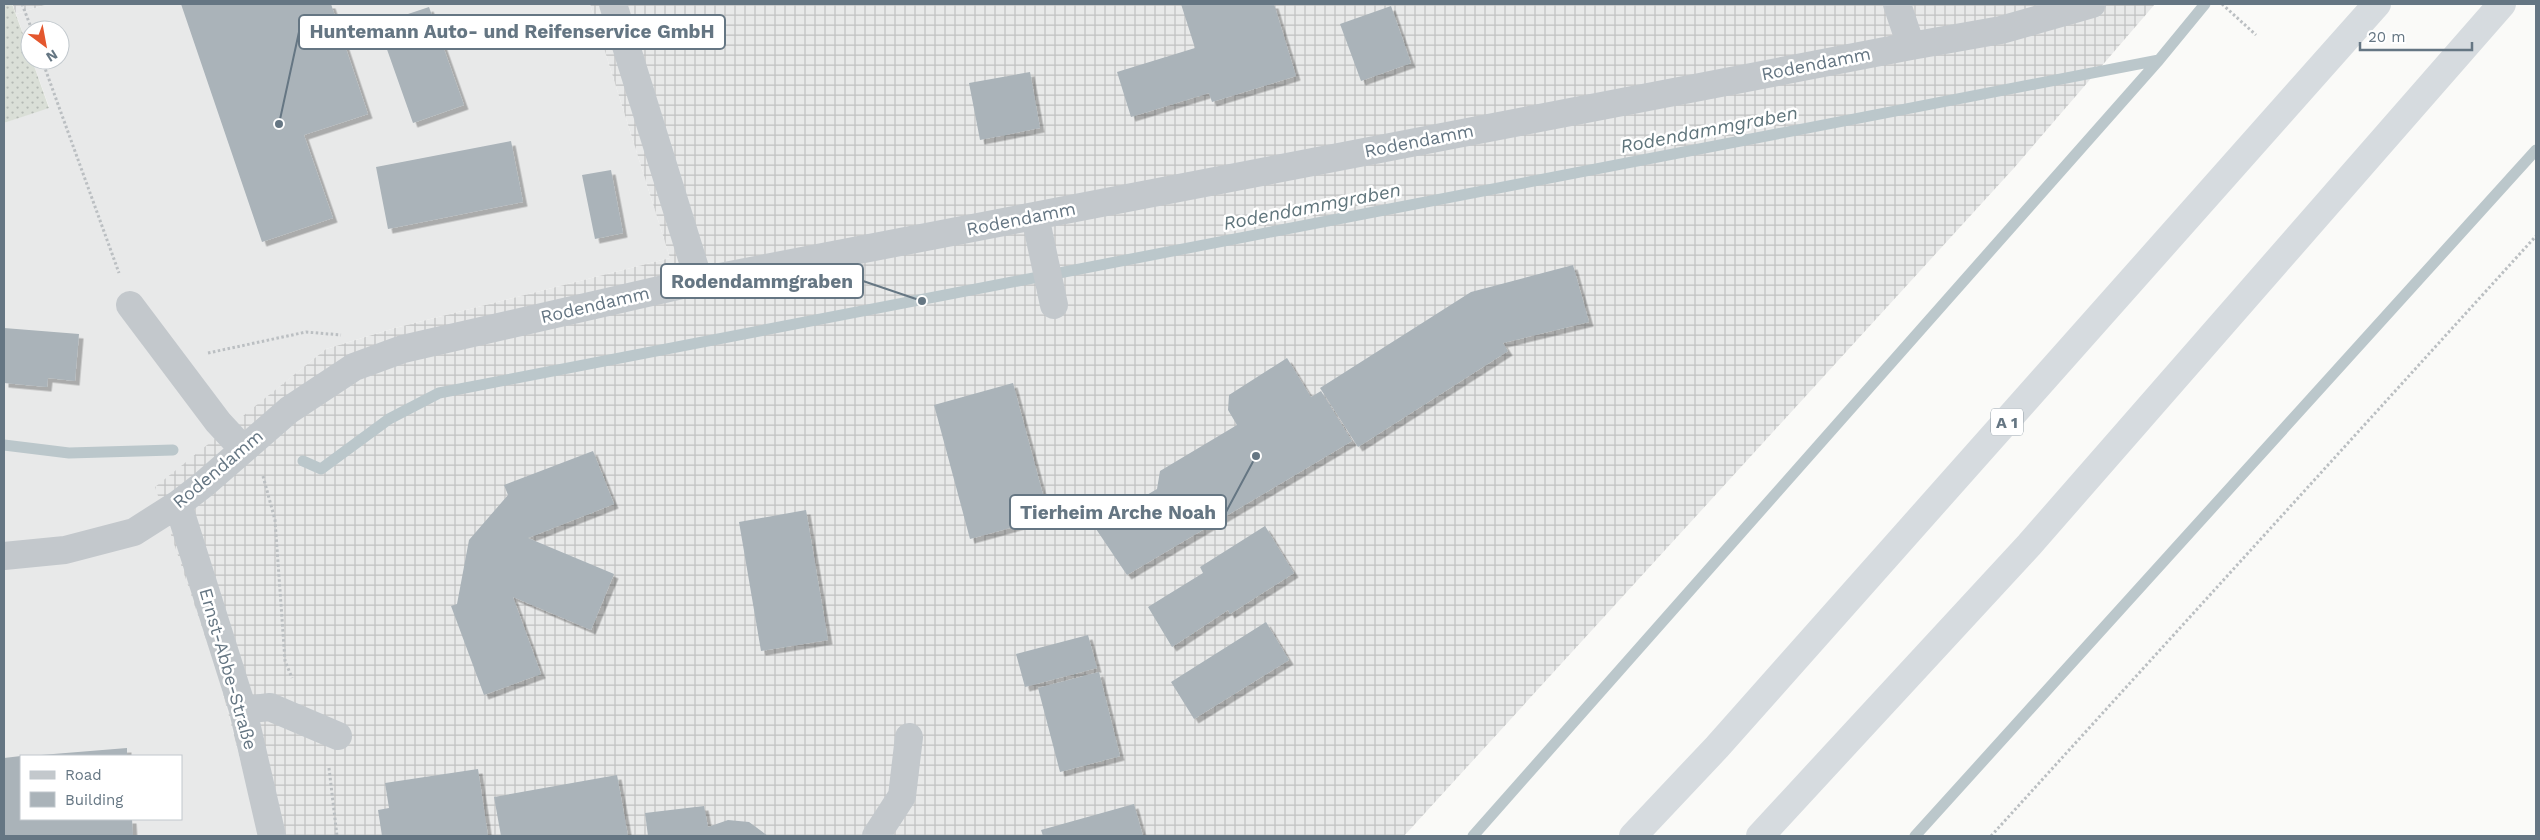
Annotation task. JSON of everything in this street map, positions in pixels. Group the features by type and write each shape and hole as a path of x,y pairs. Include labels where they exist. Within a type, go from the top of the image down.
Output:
{"highway":[{"name":"A 1","path":"1633,836 1718,747 2377,4"},
{"path":"1760,836 2029,545 2502,4"}],"street":[{"path":"613,4 699,281"},
{"path":"1897,4 1911,46"},
{"name":"Rodendamm","path":"4,556 65,550 134,532 178,504 289,410 354,367 403,349 699,281 2001,30 2076,6"},
{"path":"1035,216 1054,305"},
{"path":"130,305 170,361 218,422 244,449"},
{"name":"Ernst-Abbe-Straße","path":"178,504 243,710 272,836"},
{"path":"243,710 270,707 338,736"},
{"path":"876,836 902,796 909,737"}],"path":[{"path":"22,4 28,20"},
{"path":"2222,4 2256,35"},
{"path":"46,70 130,305"},
{"path":"1991,836 2536,236"},
{"path":"170,361 306,332 348,337"},
{"path":"244,449 263,474 276,520 285,661 330,770 337,836"}],"shaded area":[{"path":"4,4 12,4 20,26 20,70 36,70 49,108 4,123"},
{"path":"12,4 48,4 16,14"},
{"path":"48,4 590,4 670,258 395,328 326,349 251,410 219,678 260,836 4,836 4,123 49,107 36,70 70,70 70,20 20,20 20,25 16,14"},
{"path":"590,4 2155,4 2014,168 1404,836 260,836 219,678 155,487 326,349 395,328 670,258"}],"building":[{"path":"181,4 331,4 368,114 304,135 333,218 262,242"},
{"path":"1181,4 1274,4 1296,76 1212,102 1209,93 1131,117 1117,72 1195,48"},
{"path":"1391,6 1411,63 1361,81 1340,24"},
{"path":"429,7 464,105 413,123 378,24"},
{"path":"1030,72 1040,128 980,140 969,83"},
{"path":"511,141 523,202 388,229 376,167"},
{"path":"611,170 623,233 595,239 582,175"},
{"path":"1573,265 1589,322 1503,343 1508,351 1358,447 1320,388 1471,292"},
{"path":"4,328 79,334 75,381 48,378 47,387 4,383"},
{"path":"1287,358 1311,397 1321,391 1352,441 1127,575 1094,526 1157,489 1160,471 1237,425 1228,410 1229,395"},
{"path":"1013,383 1049,517 970,539 934,405"},
{"path":"593,451 614,504 528,538 614,574 591,630 513,597 541,674 484,695 451,606 457,604 469,540 508,495 504,485"},
{"path":"806,510 828,640 761,651 739,522"},
{"path":"1265,526 1294,573 1230,614 1228,610 1172,647 1148,607 1203,573 1200,567"},
{"path":"1266,622 1289,660 1194,719 1171,682"},
{"path":"1088,635 1097,668 1025,687 1016,654"},
{"path":"1099,672 1120,756 1060,772 1038,688"},
{"path":"127,748 127,755 41,755"},
{"path":"20,756 20,820 132,820 133,836 4,836 4,758"},
{"path":"478,769 488,836 382,836 378,810 389,808 385,783"},
{"path":"617,775 628,836 501,836 494,797"},
{"path":"1134,804 1143,836 1043,836 1041,830"},
{"path":"704,806 708,827 728,820 749,822 768,836 648,836 645,813"}],"waterway":[{"name":"Rodendammgraben","path":"303,461 321,469 389,419 439,393 2159,60 2205,4"},
{"path":"1473,836 2159,60"},
{"path":"1915,836 2536,150"},
{"name":"Rodendammgraben","path":"4,445 69,453 173,450"}],"place":[{"name":"Huntemann Auto- und Reifenservice GmbH","path":"279,124"},
{"name":"Rodendammgraben","path":"922,301"},
{"name":"Tierheim Arche Noah","path":"1256,456"}]}
